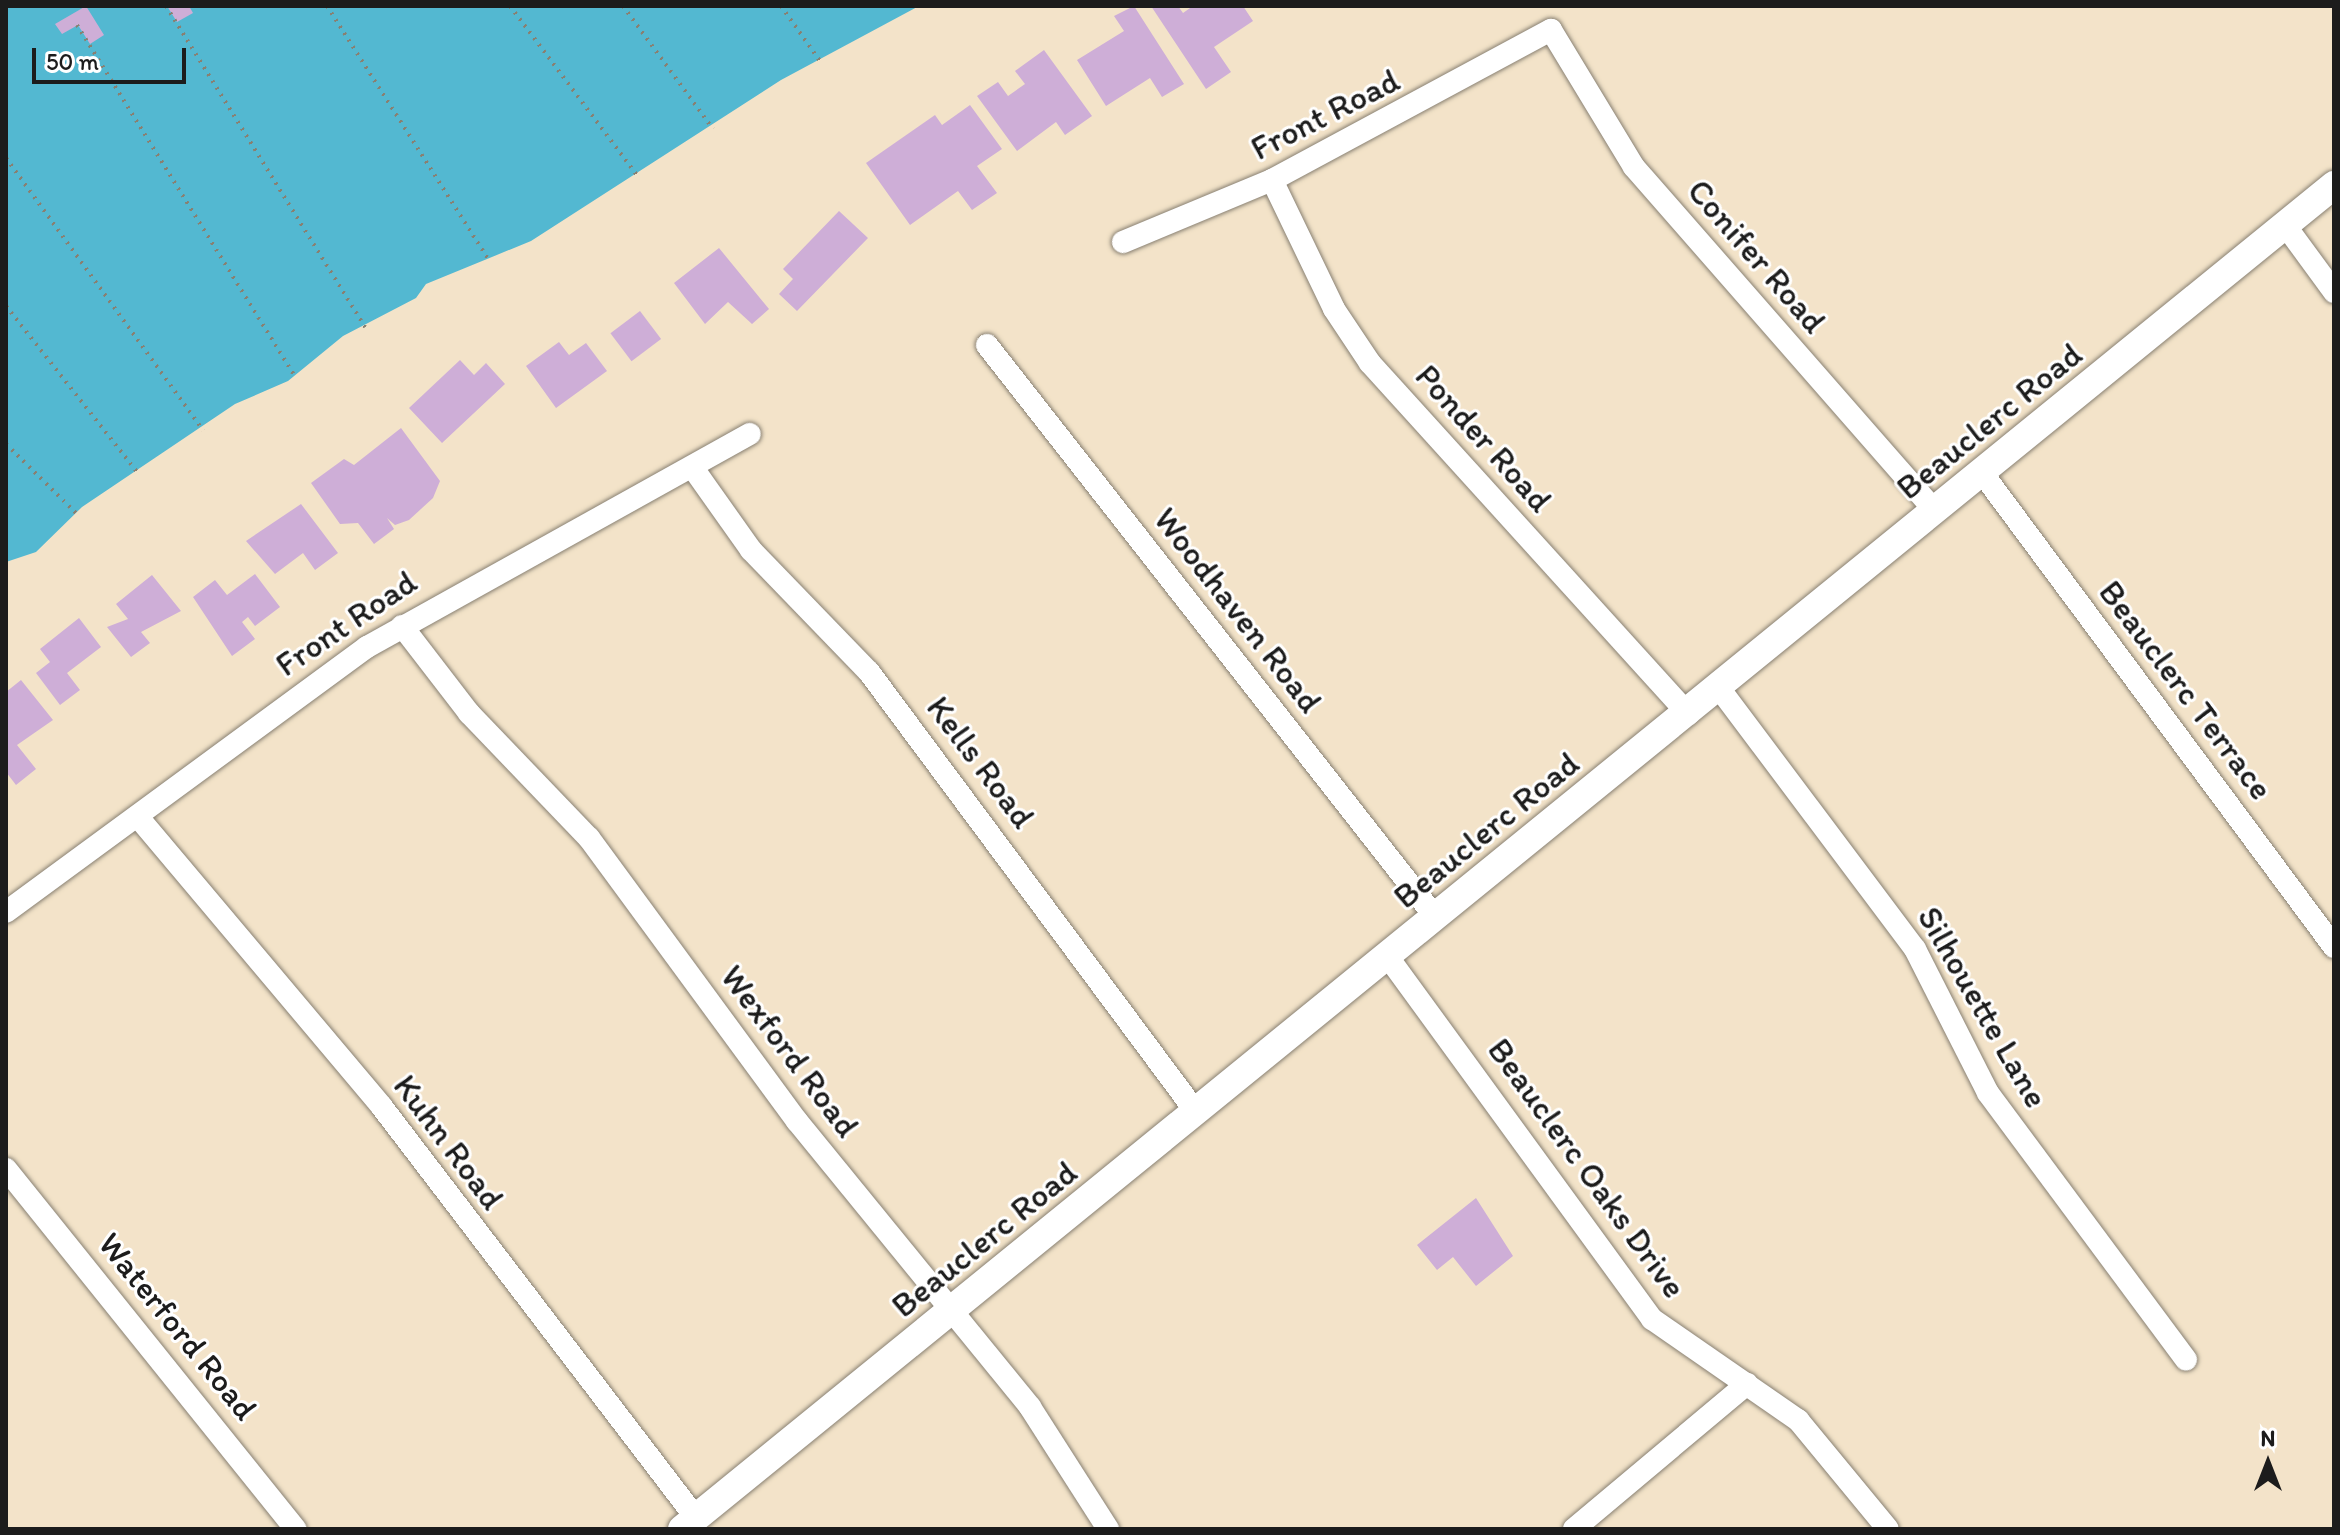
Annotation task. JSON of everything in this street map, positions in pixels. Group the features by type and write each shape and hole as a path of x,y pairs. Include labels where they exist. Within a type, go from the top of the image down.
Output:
{"street":[{"name":"Front Road","path":"1123,242 1272,180 1551,30"},
{"name":"Conifer Road","path":"1551,30 1634,167 1935,511"},
{"name":"Ponder Road","path":"1272,180 1334,309 1370,363 1688,714"},
{"name":"Beauclerc Road","path":"689,1523 1688,714 2285,225 2331,195"},
{"path":"2285,225 2334,292"},
{"name":"Woodhaven Road","path":"987,345 1436,918"},
{"name":"Front Road","path":"6,912 402,626 750,434"},
{"name":"Kells Road","path":"693,468 751,550 869,672 1196,1112"},
{"name":"Beauclerc Terrace","path":"1983,474 2334,947"},
{"name":"Wexford Road","path":"402,626 469,713 589,838 797,1121 1030,1407 1108,1529"},
{"name":"Silhouette Lane","path":"1719,688 1915,949 1988,1093 2186,1360"},
{"name":"Kuhn Road","path":"138,817 382,1107 689,1523"},
{"name":"Beauclerc Oaks Drive","path":"1388,957 1645,1310 1685,1348 1747,1384 1798,1420 1888,1529"},
{"name":"Waterford Road","path":"6,1169 295,1529"},
{"path":"1574,1529 1747,1384"}],"path":[{"path":"166,6 365,327"},
{"path":"327,6 489,260"},
{"path":"510,6 639,178"},
{"path":"623,6 713,129"},
{"path":"781,6 820,61"},
{"path":"77,25 294,375"},
{"path":"6,158 203,430"},
{"path":"6,306 137,472"},
{"path":"6,444 77,514"}],"water":[{"path":"6,6 919,6 781,80 531,241 426,284 416,298 343,336 288,381 235,404 82,507 36,552 6,562"}],"building":[{"path":"86,6 104,35 90,44 78,25 62,34 55,24"},
{"path":"167,6 189,6 193,13 177,22"},
{"path":"1134,6 1184,84 1162,97 1150,78 1106,106 1077,60 1124,31 1114,16"},
{"path":"1151,6 1178,6 1183,13 1193,6 1243,6 1253,21 1214,47 1231,72 1206,89"},
{"path":"1044,50 1092,116 1065,135 1056,122 1017,151 977,96 998,82 1008,96 1025,84 1015,71"},
{"path":"970,105 1002,149 977,166 997,193 972,210 958,191 910,225 866,163 935,115 942,125"},
{"path":"839,211 868,238 797,311 779,294 793,279 783,269"},
{"path":"719,248 769,309 752,324 728,302 705,324 674,283"},
{"path":"640,311 661,339 632,361 610,333"},
{"path":"559,342 569,355 586,343 607,371 556,408 526,366"},
{"path":"460,360 474,375 486,363 505,384 442,443 409,408"},
{"path":"401,428 440,481 433,498 409,520 395,525 387,518 394,529 374,544 358,523 340,524 311,483 344,459 354,465"},
{"path":"301,504 338,553 315,570 303,553 275,574 246,541"},
{"path":"255,574 280,607 255,626 248,617 242,622 255,639 232,656 193,597 215,580 227,595"},
{"path":"152,575 181,611 141,632 150,643 131,657 107,627 128,619 116,604"},
{"path":"79,618 101,647 67,673 80,690 60,705 36,673 50,662 40,649"},
{"path":"21,680 53,720 17,745 36,769 16,785 6,772 6,692"},
{"path":"1476,1198 1513,1256 1476,1286 1453,1257 1437,1270 1417,1245"}]}
